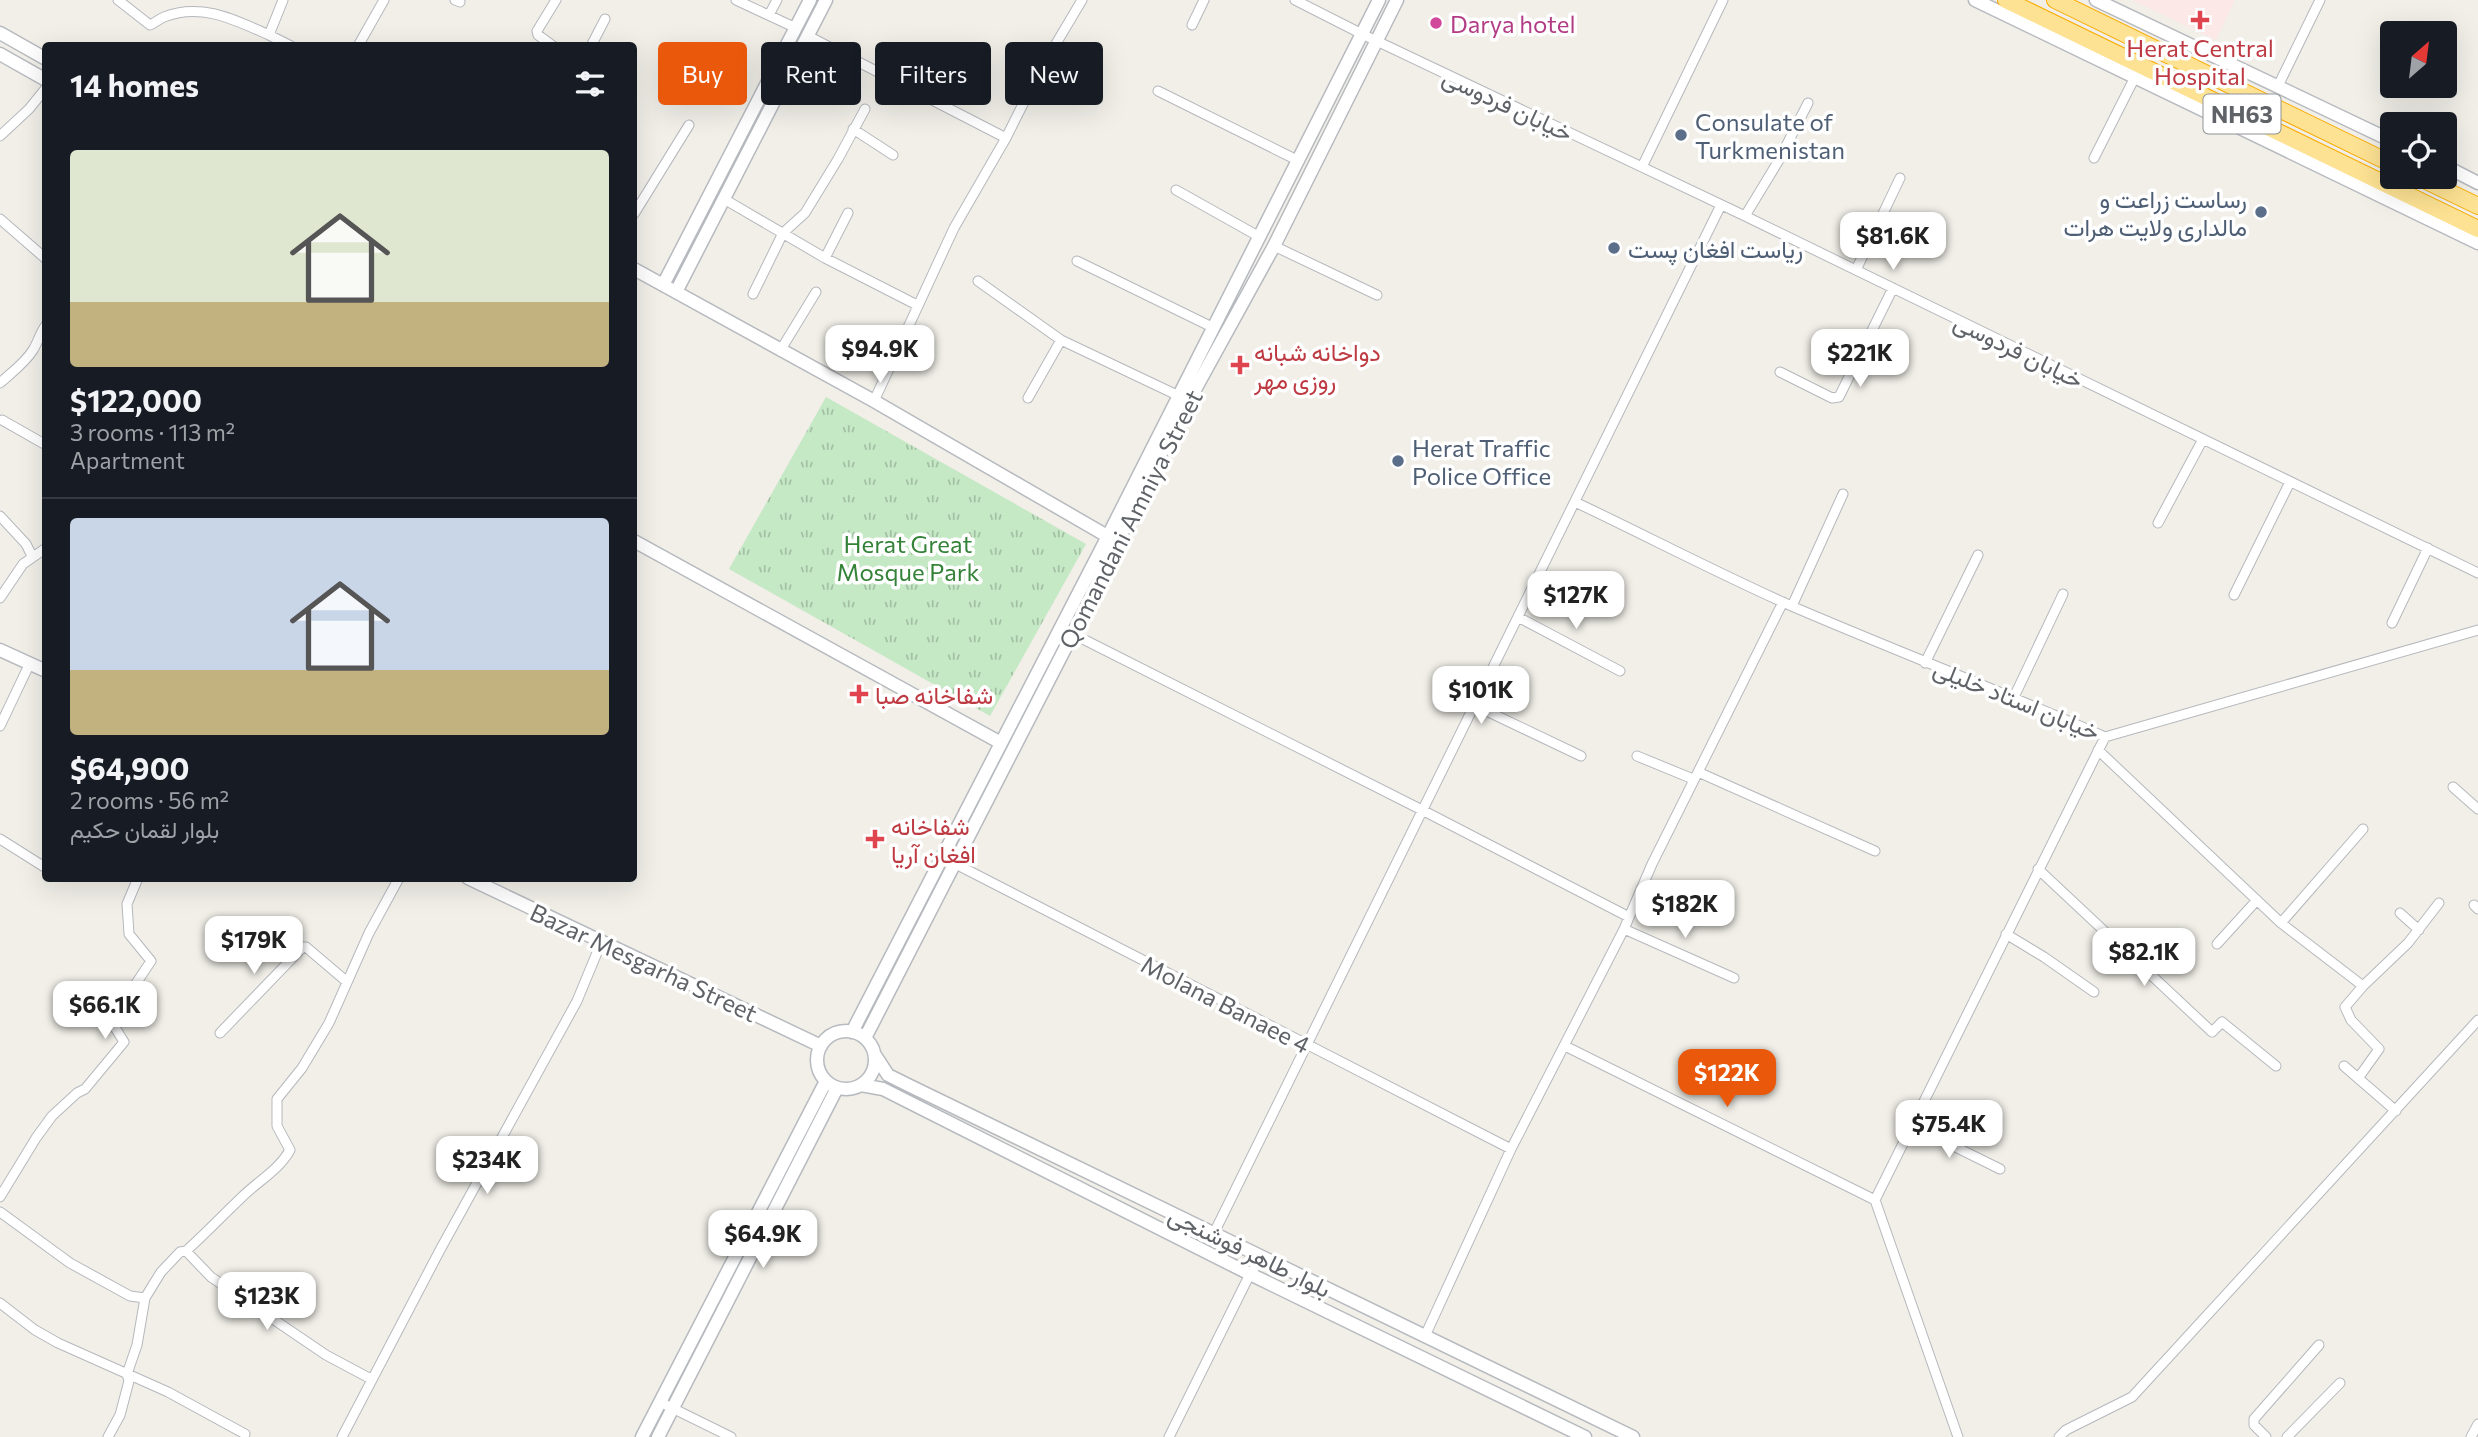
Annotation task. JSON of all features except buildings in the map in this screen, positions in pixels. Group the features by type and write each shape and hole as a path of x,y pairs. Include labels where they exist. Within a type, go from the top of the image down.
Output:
{"highway":[{"name":"NH63","path":"2006,0 2478,229"},
{"name":"NH63","path":"2055,0 2380,158"},
{"path":"2443,189 2478,206"}],"street":[{"path":"118,0 149,25 188,11 212,13 283,42"},
{"path":"269,35 283,0"},
{"path":"360,42 384,0"},
{"path":"547,42 538,36 537,31 556,0"},
{"path":"736,0 796,28"},
{"path":"769,15 777,0"},
{"path":"663,285 810,0"},
{"path":"676,292 826,0"},
{"path":"873,401 954,228 1006,138 1038,74 1082,0"},
{"path":"1192,25 1204,0"},
{"name":"خیابان فردوسی","path":"1295,0 2478,573"},
{"name":"Qomandani Amniya Street","path":"865,1038 1072,635 1179,396 1379,0"},
{"name":"Qomandani Amniya Street","path":"852,1032 1060,626 1113,539 1274,246 1397,0"},
{"path":"1642,167 1723,0"},
{"path":"1975,0 2478,243"},
{"path":"2096,0 2380,135"},
{"path":"2278,86 2320,0"},
{"path":"593,42 605,19"},
{"path":"0,33 42,57"},
{"path":"808,36 1006,138"},
{"path":"0,54 42,77"},
{"path":"2094,158 2135,77"},
{"path":"1158,91 1299,161"},
{"path":"0,136 42,93"},
{"path":"1745,216 1779,160 1808,103"},
{"path":"753,294 783,233 805,212 865,109"},
{"path":"637,209 689,125"},
{"path":"853,130 893,155"},
{"path":"2457,172 2478,183"},
{"path":"1856,271 1900,178"},
{"path":"1177,190 1258,236"},
{"path":"724,199 825,258 917,306"},
{"path":"1214,1233 1721,205"},
{"path":"825,258 848,214"},
{"path":"0,219 42,256"},
{"path":"1274,246 1377,295"},
{"path":"1077,261 1214,328"},
{"path":"637,271 873,401 1113,539"},
{"path":"978,281 1061,340 1179,396"},
{"path":"1780,372 1832,398 1839,397 1893,289"},
{"path":"780,351 816,292"},
{"path":"0,383 29,356 42,332"},
{"path":"1028,398 1061,340"},
{"path":"1,419 42,443"},
{"path":"2158,523 2203,439"},
{"path":"2234,594 2290,482"},
{"path":"1425,1336 1511,1149 1624,929 1696,776 1843,494"},
{"name":"خیابان استاد خلیلی","path":"1576,502 1788,604 2105,737 2478,630"},
{"path":"0,516 26,544 32,556"},
{"path":"637,543 1001,743"},
{"path":"2392,623 2428,548"},
{"path":"0,598 23,564 42,550"},
{"path":"1925,663 1978,555"},
{"path":"2014,697 2063,594"},
{"path":"1518,617 1620,671"},
{"path":"1060,626 1072,635 1629,917"},
{"path":"0,650 42,669"},
{"path":"0,726 30,663"},
{"path":"1474,705 1581,756"},
{"path":"1875,1200 2105,737"},
{"path":"2098,750 2281,923 2363,986"},
{"path":"1637,756 1696,776 1875,851"},
{"path":"2453,786 2478,809"},
{"path":"2281,923 2363,830"},
{"path":"0,839 42,865"},
{"name":"Molana Banaee 4","path":"942,858 1511,1149"},
{"path":"2038,869 2212,1032 2222,1022 2276,1066"},
{"path":"0,1197 52,1116 85,1089 124,1042 111,1021 151,961 129,934 127,904 136,882"},
{"path":"108,1437 120,1415 145,1298 161,1272 180,1252 186,1251 286,1157 289,1150 276,1126 278,1099 302,1068 329,1023 347,985 346,981 397,882"},
{"name":"Bazar Mesgarha Street","path":"476,882 821,1046"},
{"path":"2217,944 2257,900"},
{"path":"2359,1077 2379,1049 2351,1020 2345,1006 2408,943 2440,903"},
{"path":"2400,913 2419,930"},
{"path":"1624,929 1734,978"},
{"path":"2006,934 2094,992"},
{"path":"342,1437 577,1001 601,943"},
{"path":"220,1033 303,947 346,981"},
{"path":"2059,1437 2066,1430 2132,1397 2478,1020"},
{"path":"852,1032 865,1038 875,1055 871,1075 861,1085 845,1089 832,1084 817,1064 821,1046 834,1034 852,1032"},
{"path":"1565,1046 1875,1200 1958,1437"},
{"name":"بلوار طاهر فوشنجی","path":"875,1055 888,1075 1633,1437"},
{"path":"2344,1066 2396,1111"},
{"path":"642,1437 832,1084"},
{"path":"658,1437 832,1084"},
{"name":"بلوار طاهر فوشنجی","path":"861,1085 883,1089 1578,1435"},
{"path":"1911,1125 2000,1169"},
{"path":"0,1212 69,1263 130,1296 145,1298"},
{"path":"186,1251 211,1277 326,1355 372,1379"},
{"path":"1169,1437 1250,1274 1262,1257"},
{"path":"0,1303 35,1330 167,1392 245,1434"},
{"path":"2266,1437 2254,1425 2254,1419 2319,1345"},
{"path":"2287,1437 2340,1383"},
{"path":"660,1402 731,1437"},
{"path":"1578,1435 1583,1413"},
{"path":"2471,1437 2478,1424"}],"shaded area":[{"name":"Herat Central Hospital","path":"2132,0 2235,0 2216,40"}],"green space":[{"name":"Herat Great Mosque Park","path":"826,397 1086,544 990,716 729,569"}],"place":[{"name":"Herat Central Hospital","path":"2200,20"},
{"name":"Darya hotel","path":"1436,23"},
{"name":"Consulate of Turkmenistan","path":"1681,135"},
{"name":"رساست زراعت و مالداری ولایت هرات","path":"2261,212"},
{"name":"ریاست افغان پست","path":"1614,248"},
{"name":"دواخانه شبانه روزی مهر","path":"1240,365"},
{"name":"Herat Traffic Police Office","path":"1398,461"},
{"name":"شفاخانه صبا","path":"859,694"},
{"name":"شفاخانه افغان آریا","path":"875,839"}]}
